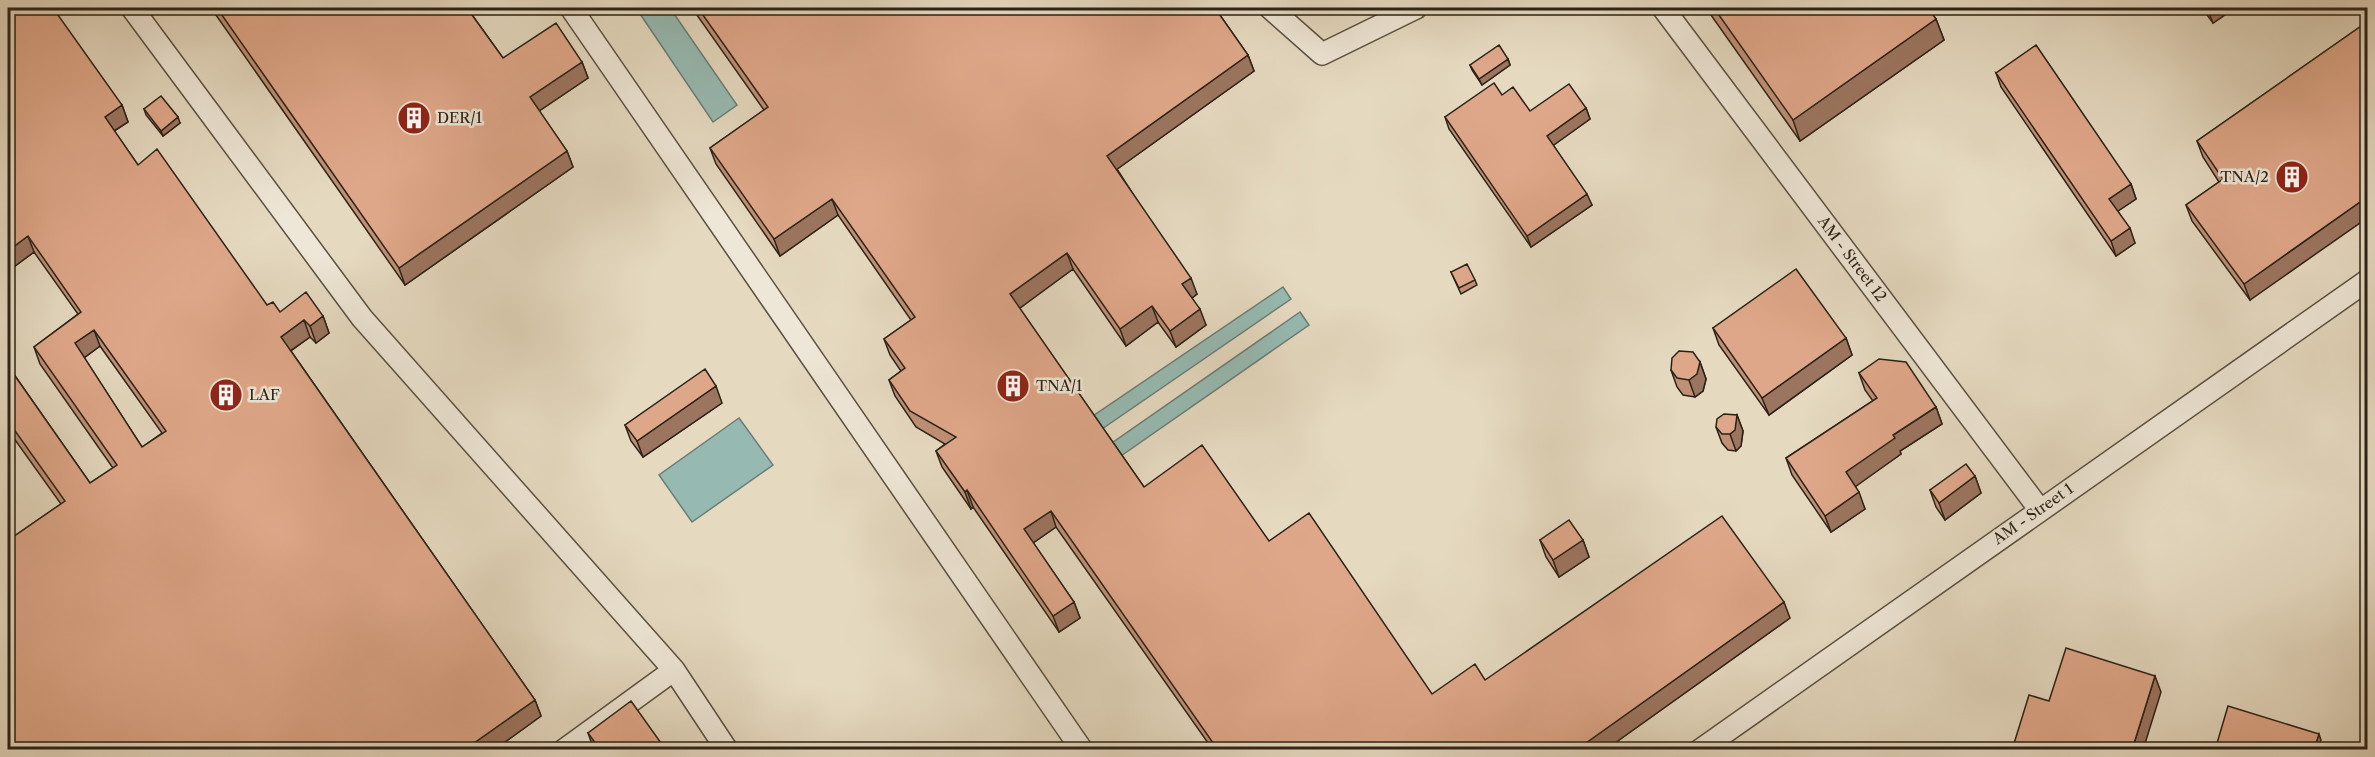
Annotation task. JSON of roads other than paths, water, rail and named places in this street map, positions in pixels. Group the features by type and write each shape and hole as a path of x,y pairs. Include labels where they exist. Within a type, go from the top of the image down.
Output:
{"lane":[{"path":"132,8 362,318 674,670 727,750"},
{"path":"571,8 1082,750"},
{"path":"1270,8 1322,54 1416,8"},
{"name":"AM - Street 12","path":"1664,8 2040,510"},
{"name":"AM - Street 1","path":"1700,750 2367,280"},
{"path":"564,750 674,670"}],"water":[{"path":"636,8 670,8 737,105 713,122"},
{"path":"1283,287 1291,299 1099,431 1090,418"},
{"path":"1300,312 1309,325 1118,458 1109,445"},
{"path":"739,418 773,465 692,522 659,475"}],"place":[{"name":"DER/1","path":"414,118"},
{"name":"TNA/2","path":"2292,177"},
{"name":"TNA/1","path":"1013,386"},
{"name":"LAF","path":"226,395"}]}
